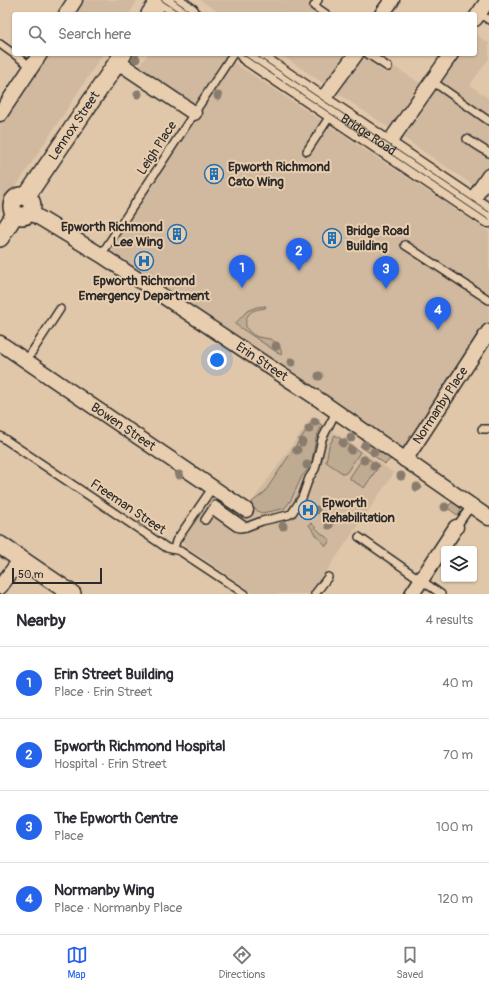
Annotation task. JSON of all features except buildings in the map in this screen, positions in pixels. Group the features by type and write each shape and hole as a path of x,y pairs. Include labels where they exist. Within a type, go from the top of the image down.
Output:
{"main road":[{"path":"168,0 185,12"},
{"path":"237,56 306,104 327,107"},
{"name":"Bridge Road","path":"251,56 489,216"},
{"path":"267,56 319,91 327,107"}],"street":[{"path":"67,12 76,0"},
{"path":"151,12 160,0"},
{"path":"383,12 392,0"},
{"path":"481,17 488,0"},
{"path":"0,114 39,56"},
{"path":"327,107 355,56"},
{"path":"386,147 450,56"},
{"path":"120,58 194,113"},
{"name":"Lennox Street","path":"0,238 24,208 120,58"},
{"path":"470,204 489,176"},
{"name":"Erin Street","path":"24,208 101,255 336,412 489,518"},
{"name":"Normanby Place","path":"405,460 489,331"},
{"name":"Bowen Street","path":"0,343 246,510"},
{"path":"412,594 456,527"},
{"path":"0,545 72,594"},
{"path":"0,587 21,559"}],"lane":[{"path":"318,0 314,6 323,12"},
{"path":"0,44 12,53"},
{"path":"17,56 32,67"},
{"name":"Leigh Place","path":"101,255 231,56"},
{"path":"371,56 388,67"},
{"path":"432,81 489,121"},
{"path":"307,151 327,107"},
{"path":"467,139 489,153"},
{"path":"405,245 489,300"},
{"path":"26,361 60,309"},
{"path":"205,520 215,505 246,527 262,521 288,515 293,512 302,498 309,478 315,469 322,439 336,412"},
{"name":"Freeman Street","path":"0,436 167,548 180,551 245,594"},
{"path":"174,550 176,541 213,487"},
{"path":"456,527 471,506"},
{"path":"359,537 441,594"},
{"path":"316,594 328,577"}],"shaded area":[{"path":"68,0 137,1 130,12 60,12"},
{"path":"200,0 318,0 318,6 326,12 218,12"},
{"path":"477,35 489,43 489,58 470,85 489,99 489,196 283,56 377,56 428,88 451,56 477,56"},
{"path":"30,56 102,56 0,211 0,99"},
{"path":"147,56 224,56 489,232 489,327 407,451 110,250 151,184 195,120 131,78"},
{"path":"266,306 265,308 256,310 248,315 246,327 256,336 270,339 275,342 280,348 281,355 235,324 247,311 257,307"},
{"name":"Epworth Rehabilitation","path":"312,417 394,473 311,594 255,594 184,545 185,544 181,541 212,499 241,518"},
{"path":"313,420 322,425 316,438 311,466 302,476 291,500 285,508 261,513 250,506 252,502 264,493"},
{"path":"335,435 360,452 347,472 344,474 326,462 329,446"},
{"path":"365,440 391,459 385,464 360,446"},
{"path":"364,456 379,466 364,488 350,479 350,477"},
{"path":"453,502 461,508 460,517 446,507"},
{"path":"311,523 330,540 326,546 309,525"}],"tram line":[{"path":"161,0 179,12"},
{"path":"174,0 191,12"},
{"path":"245,56 489,220"},
{"path":"257,56 489,212"}],"place":[{"name":"Epworth Richmond Cato Wing","path":"214,174"},
{"name":"Epworth Richmond Lee Wing","path":"177,234"},
{"name":"Bridge Road Building","path":"332,238"},
{"name":"Epworth Richmond Emergency Department","path":"144,261"},
{"name":"Epworth Richmond Hospital","path":"299,271"},
{"name":"Erin Street Building","path":"242,288"},
{"name":"The Epworth Centre","path":"386,289"},
{"name":"Normanby Wing","path":"438,330"},
{"name":"Epworth Rehabilitation","path":"308,510"}]}
